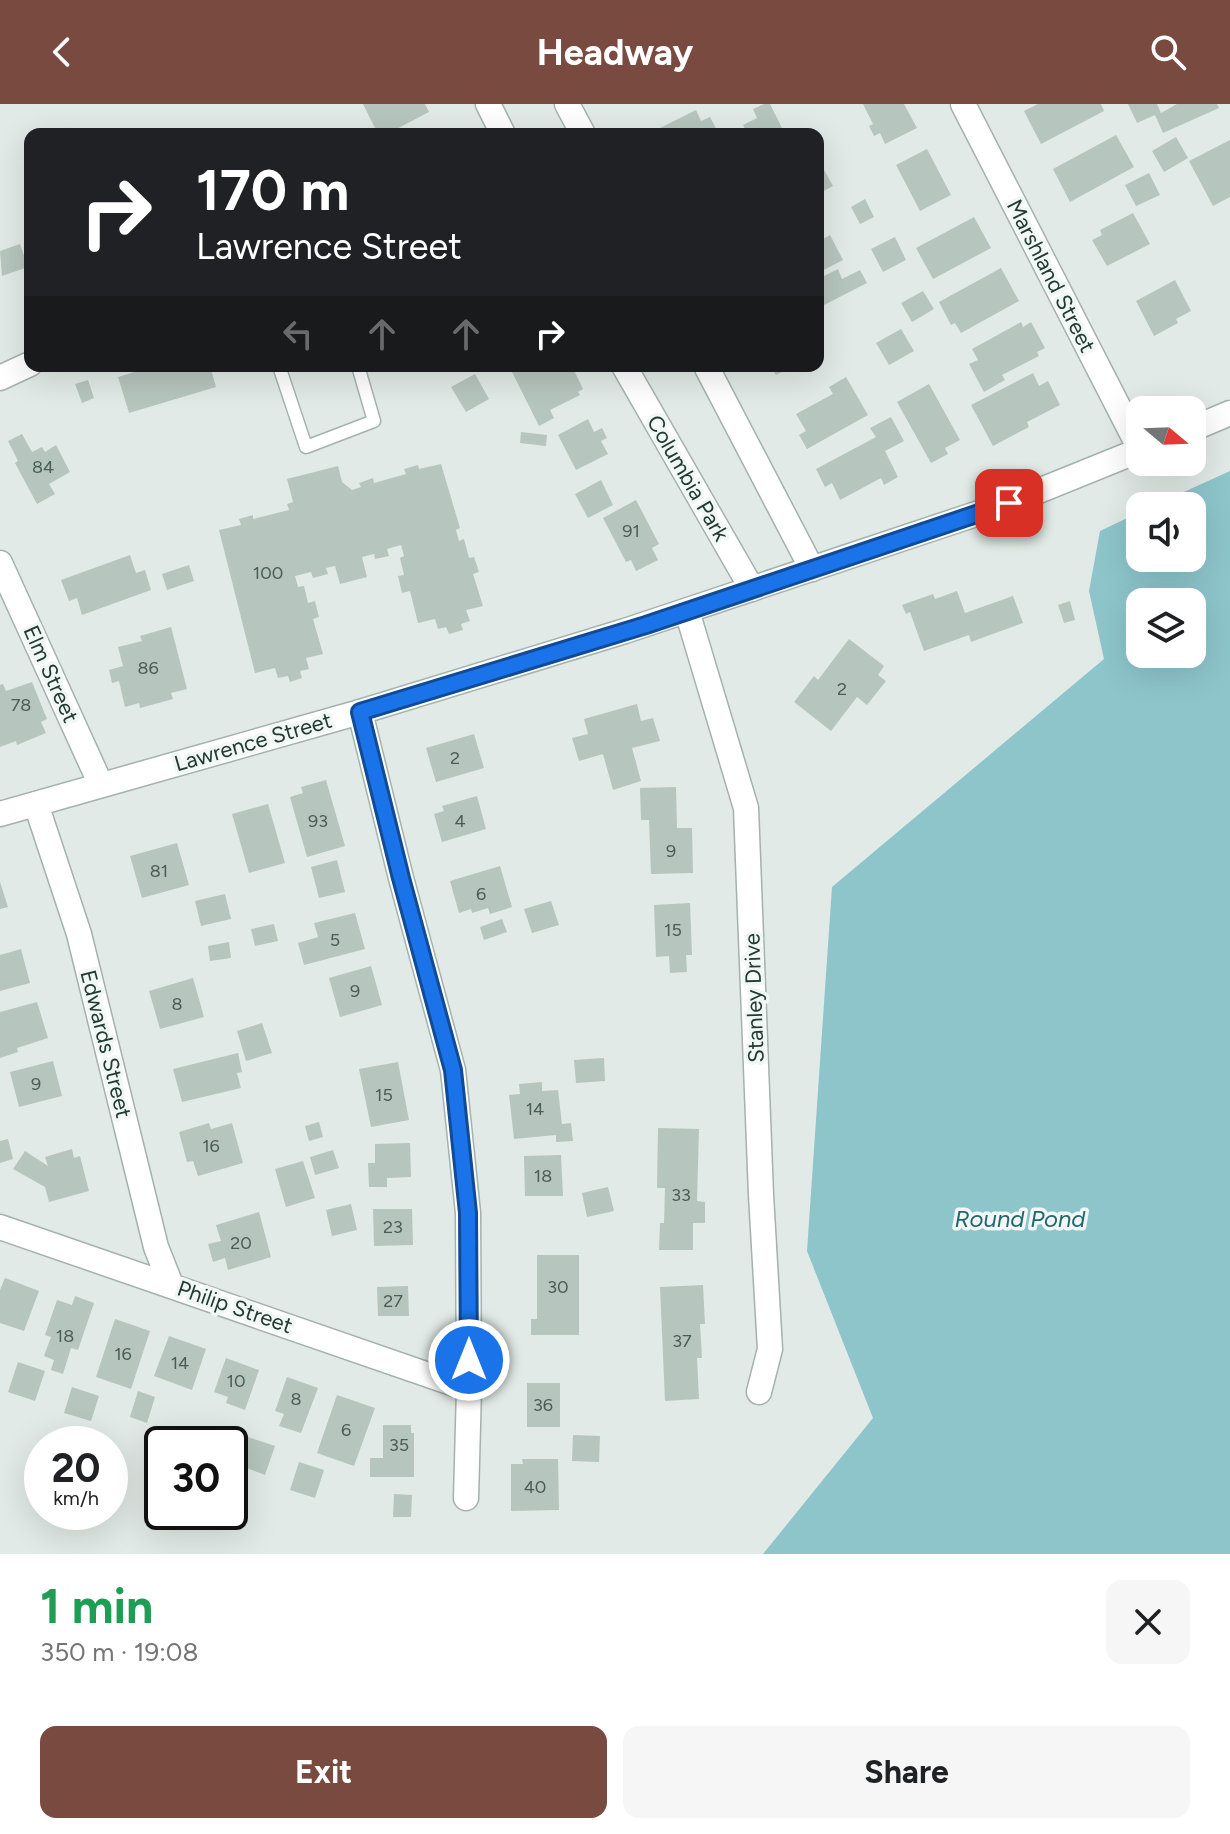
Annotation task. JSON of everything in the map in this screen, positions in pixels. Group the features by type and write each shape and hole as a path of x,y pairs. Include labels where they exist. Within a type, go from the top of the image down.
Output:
{"street":[{"path":"488,104 500,128"},
{"path":"567,104 580,128"},
{"name":"Marshland Street","path":"963,104 1126,422"},
{"path":"0,378 24,367"},
{"name":"Columbia Park","path":"627,372 752,589"},
{"path":"709,372 812,569"},
{"path":"1206,423 1230,413"},
{"name":"Lawrence Street","path":"0,814 360,712 687,611 1009,503 1126,455"},
{"name":"Elm Street","path":"0,563 101,785"},
{"name":"Stanley Drive","path":"687,611 746,808 770,1349 759,1392"},
{"path":"360,712 453,1070 468,1213 466,1498"},
{"name":"Edwards Street","path":"36,804 79,934 156,1247 171,1285"},
{"name":"Philip Street","path":"0,1227 469,1389"}],"lane":[{"path":"281,372 306,447 374,421 360,372"}],"water":[{"name":"Round Pond","path":"1230,471 1230,1554 763,1554 873,1418 807,1251 832,887 1104,659 1089,591 1100,531 1126,519 1126,572 1206,572 1206,492 1184,492"}],"building":[{"path":"363,104 425,104 429,112 398,128 375,128"},
{"path":"770,104 782,128 745,128 743,125 757,118 753,109"},
{"path":"863,104 904,104 917,128 885,144 880,133 874,136 869,126 873,124"},
{"path":"1038,104 1101,104 1104,111 1041,144 1024,111"},
{"path":"1128,104 1157,104 1161,113 1177,104 1217,104 1219,108 1163,133 1155,115 1137,123"},
{"path":"696,110 701,121 710,117 716,128 660,128"},
{"path":"1116,135 1134,167 1070,202 1053,169"},
{"path":"1176,137 1188,158 1164,172 1152,151"},
{"path":"1230,140 1230,197 1213,206 1189,161"},
{"path":"927,149 951,195 920,211 896,165"},
{"path":"824,170 833,186 824,191"},
{"path":"1149,173 1160,195 1136,206 1125,185"},
{"path":"865,199 874,217 860,224 851,207"},
{"path":"1133,213 1150,244 1107,266 1092,240 1102,235 1100,230"},
{"path":"974,217 991,248 933,279 916,248"},
{"path":"830,235 843,260 824,270 824,238"},
{"path":"895,237 906,260 883,272 871,249"},
{"path":"20,244 24,268 2,276 0,251"},
{"path":"1001,268 1019,301 961,333 955,323 951,325 939,302"},
{"path":"838,269 842,279 860,270 867,283 824,305 824,276"},
{"path":"1175,280 1191,311 1176,319 1178,323 1154,336 1136,301"},
{"path":"923,291 934,309 912,322 901,303"},
{"path":"1021,322 1023,327 1031,322 1045,348 1037,352 1039,356 1002,375 1005,380 984,392 969,364 978,360 972,349"},
{"path":"901,329 914,351 889,365 876,343"},
{"path":"134,372 212,372 216,387 129,413 118,377"},
{"path":"512,372 575,372 583,389 578,392 580,395 550,410 554,418 539,426"},
{"path":"1033,373 1039,386 1048,381 1060,405 1027,422 1029,427 993,446 971,405"},
{"path":"475,374 489,399 466,412 451,387"},
{"path":"846,377 868,415 807,449 799,435 806,431 796,414 833,394 829,387"},
{"path":"88,380 94,398 82,403 75,384"},
{"path":"929,384 960,440 945,448 948,454 931,463 897,402"},
{"path":"891,417 904,441 885,451 898,477 884,485 881,478 840,500 832,483 825,487 816,469 876,437 870,428"},
{"path":"588,419 594,432 602,428 607,438 601,441 608,454 576,470 558,435"},
{"path":"521,432 547,435 546,446 520,443"},
{"path":"22,434 32,452 42,447 45,452 56,445 70,472 49,484 55,494 37,504 15,463 18,461 8,441"},
{"path":"441,464 460,528 456,530 459,541 464,539 469,558 474,557 479,572 473,574 483,606 466,610 470,621 461,624 463,630 449,634 446,627 438,629 435,619 418,623 410,591 402,593 398,576 404,575 401,545 387,549 389,556 375,559 374,554 362,557 367,577 340,584 335,566 326,568 328,574 313,578 311,572 295,576 298,587 304,586 308,603 315,601 319,617 313,619 323,654 306,658 309,669 300,671 302,678 290,682 288,676 278,678 275,668 255,673 219,530 241,525 239,519 253,515 253,519 289,510 287,504 293,502 287,479 338,466 342,482 352,490 361,487 359,483 373,478 374,483 406,474 404,469 418,465 419,469"},
{"path":"601,480 613,505 588,518 575,494"},
{"path":"636,500 659,544 652,548 658,560 636,571 631,560 626,562 603,518"},
{"path":"130,555 136,573 145,570 151,590 82,615 77,598 69,601 61,580"},
{"path":"189,565 194,581 167,590 162,574"},
{"path":"957,591 965,613 1013,596 1023,623 971,642 969,635 924,651 910,612 906,614 902,605 933,594 935,599"},
{"path":"1070,601 1075,620 1064,623 1058,605"},
{"path":"171,627 187,689 171,693 173,699 140,708 139,703 125,707 119,681 112,683 109,670 123,666 118,647 142,641 140,636"},
{"path":"849,639 884,666 878,675 886,681 867,705 857,697 831,731 794,702 814,676 818,680"},
{"path":"32,682 47,719 41,722 46,733 17,745 16,741 0,747 0,685 3,684 6,691"},
{"path":"637,704 641,721 653,718 660,741 632,748 641,781 613,790 603,754 579,761 572,738 588,734 584,719"},
{"path":"474,734 484,768 436,782 426,748"},
{"path":"326,780 345,846 307,857 290,797 303,793 301,787"},
{"path":"676,787 677,828 692,828 693,873 651,874 649,820 641,820 640,788"},
{"path":"477,796 486,829 442,842 434,814 444,811 442,806"},
{"path":"268,804 285,863 249,873 232,814"},
{"path":"177,843 189,885 142,898 130,856"},
{"path":"337,860 345,892 319,898 311,867"},
{"path":"500,866 512,907 490,914 488,908 459,913 450,881"},
{"path":"0,882 8,907 0,909"},
{"path":"225,894 231,919 201,926 195,901"},
{"path":"551,901 559,925 532,933 524,909"},
{"path":"690,903 692,955 686,955 687,972 670,973 669,956 656,957 654,905"},
{"path":"355,913 365,949 304,965 298,943 318,937 314,923"},
{"path":"502,919 507,932 484,940 480,927"},
{"path":"274,924 278,941 255,946 251,929"},
{"path":"229,942 231,958 210,961 208,946"},
{"path":"21,949 30,983 0,991 0,955"},
{"path":"371,966 382,1005 340,1017 329,978"},
{"path":"193,978 204,1017 160,1029 149,991"},
{"path":"37,1002 48,1038 17,1048 18,1052 0,1058 0,1012"},
{"path":"262,1023 272,1053 246,1061 237,1031"},
{"path":"238,1053 242,1072 237,1073 241,1088 182,1102 173,1069"},
{"path":"604,1058 605,1081 576,1083 574,1060"},
{"path":"53,1061 62,1096 19,1107 10,1072"},
{"path":"398,1062 409,1120 371,1127 359,1069"},
{"path":"542,1082 542,1091 558,1090 562,1124 571,1123 573,1141 556,1142 556,1135 514,1139 509,1095 520,1094 519,1084"},
{"path":"319,1122 323,1137 309,1141 305,1126"},
{"path":"209,1123 211,1129 232,1123 243,1163 198,1176 193,1161 187,1162 179,1132"},
{"path":"658,1128 699,1129 697,1201 705,1202 705,1223 693,1223 693,1250 659,1250 665,1188 657,1188"},
{"path":"8,1139 13,1159 0,1163 0,1141"},
{"path":"410,1143 411,1177 387,1178 387,1187 369,1187 368,1163 375,1163 375,1144"},
{"path":"72,1149 74,1158 80,1156 89,1191 49,1202 45,1187 13,1169 25,1151 48,1166 45,1157"},
{"path":"333,1150 339,1168 315,1175 310,1157"},
{"path":"561,1155 563,1196 525,1196 524,1156"},
{"path":"303,1161 315,1198 286,1207 275,1169"},
{"path":"608,1187 614,1211 587,1217 582,1193"},
{"path":"351,1204 357,1230 332,1236 326,1210"},
{"path":"373,1209 412,1209 413,1245 374,1246"},
{"path":"259,1212 271,1257 228,1270 225,1258 213,1262 208,1244 221,1241 216,1225"},
{"path":"537,1255 579,1255 579,1335 531,1335 531,1319 537,1319"},
{"path":"5,1278 39,1291 24,1331 0,1323 0,1290"},
{"path":"703,1285 705,1324 700,1324 702,1358 697,1358 699,1399 665,1401 660,1287"},
{"path":"408,1286 409,1316 378,1316 377,1287"},
{"path":"75,1296 94,1303 78,1350 71,1348 63,1374 51,1370 54,1360 44,1356 51,1337 45,1335 57,1300 72,1305"},
{"path":"115,1319 150,1331 131,1389 96,1377"},
{"path":"169,1336 206,1349 192,1390 154,1376"},
{"path":"226,1358 259,1370 245,1410 226,1403 228,1397 214,1392"},
{"path":"18,1362 45,1371 35,1401 8,1392"},
{"path":"287,1377 318,1388 301,1433 279,1426 284,1414 275,1411"},
{"path":"527,1383 560,1383 560,1427 527,1427"},
{"path":"72,1387 99,1396 91,1421 64,1413"},
{"path":"138,1391 155,1397 147,1423 130,1417"},
{"path":"337,1395 375,1408 354,1466 317,1453"},
{"path":"383,1425 411,1425 411,1433 414,1433 414,1477 370,1477 370,1458 383,1458"},
{"path":"573,1435 600,1436 599,1462 572,1461"},
{"path":"248,1437 275,1446 265,1475 248,1468"},
{"path":"522,1459 558,1459 559,1510 511,1511 511,1464 523,1464"},
{"path":"299,1462 324,1470 315,1498 290,1490"},
{"path":"394,1494 412,1495 411,1517 393,1517"}],"route":[{"path":"469,1360 468,1213 453,1070 360,712 646,625 1009,503"}]}
